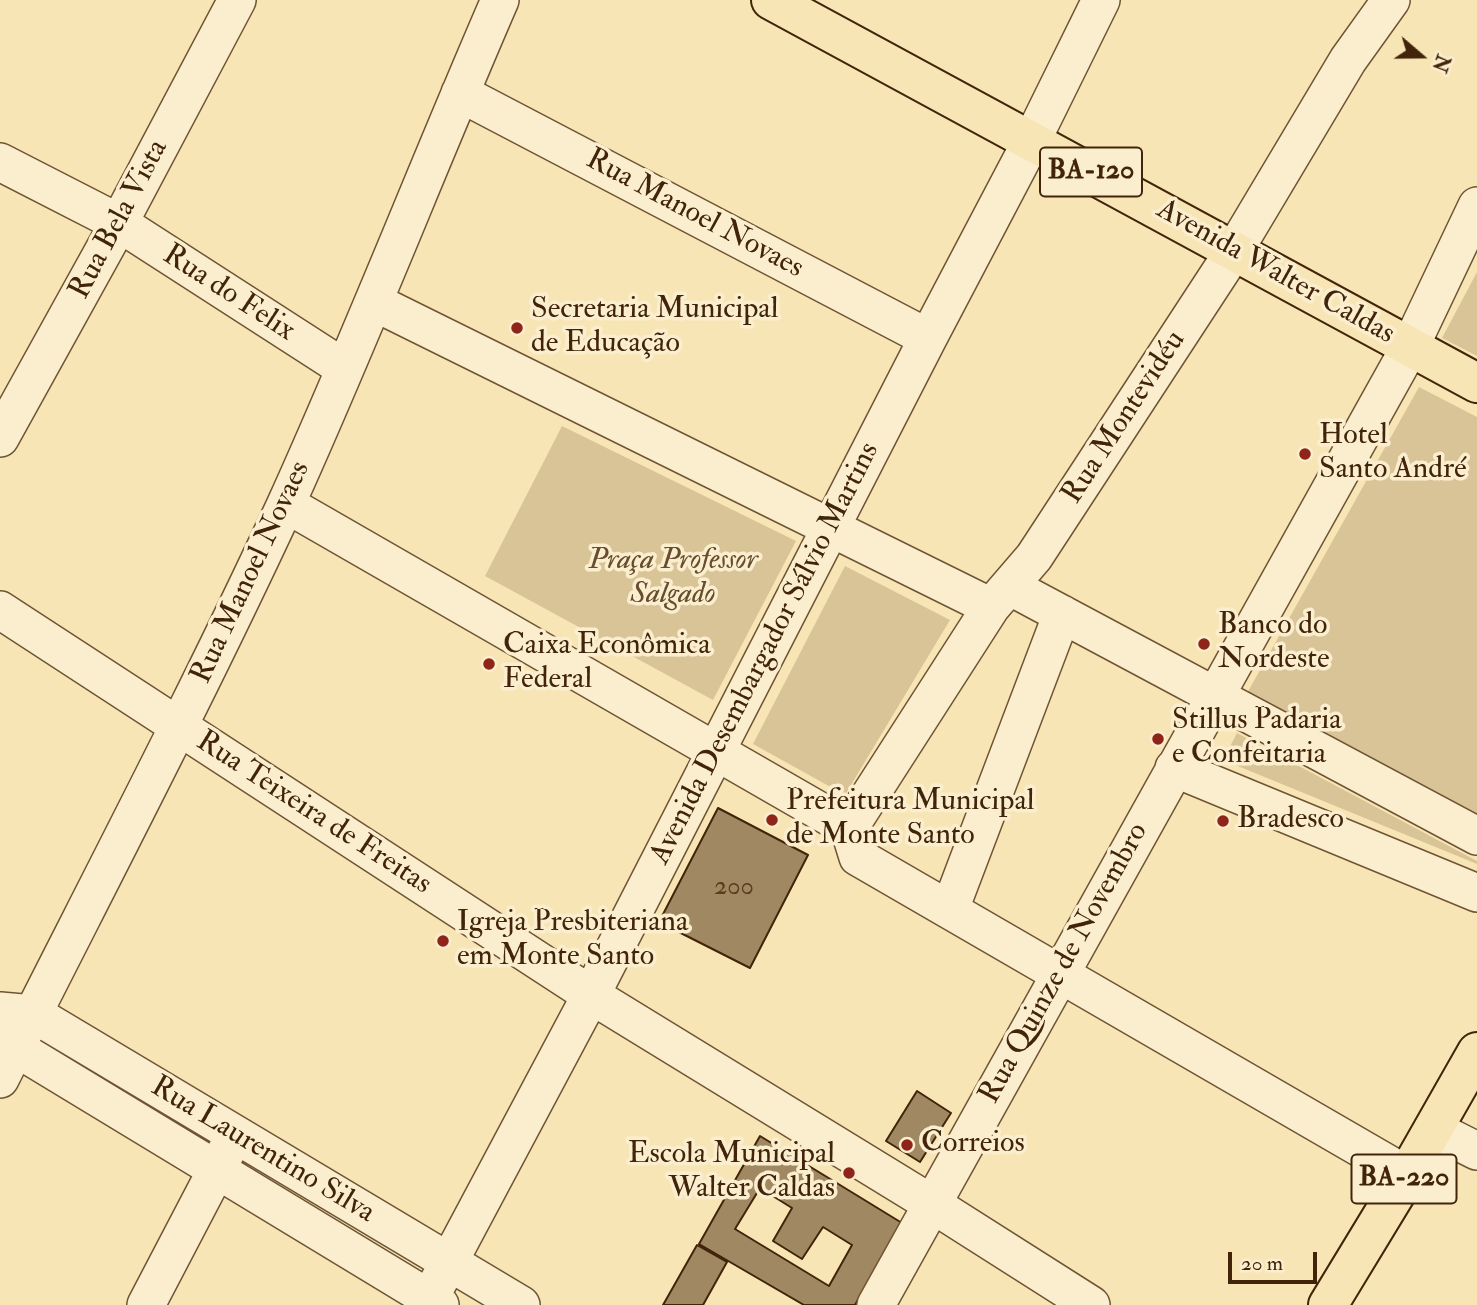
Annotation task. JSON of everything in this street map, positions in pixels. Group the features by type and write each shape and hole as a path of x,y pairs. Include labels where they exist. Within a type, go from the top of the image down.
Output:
{"main road":[{"name":"Avenida Walter Caldas","path":"771,0 1410,347"},
{"name":"BA-120","path":"1410,347 1477,383"},
{"name":"BA-220","path":"1328,1305 1407,1175 1477,1052"}],"street":[{"name":"Rua Bela Vista","path":"0,438 120,223 237,0"},
{"name":"Rua Manoel Novaes","path":"5,1051 17,1012 179,728 286,504 500,0"},
{"name":"Avenida Desembargador Sálvio Martins","path":"432,1303 449,1264 591,995 1032,140 1101,0"},
{"name":"Rua Montevidéu","path":"849,828 1001,597 1034,557 1234,251 1348,60 1391,0"},
{"name":"Rua Manoel Novaes","path":"460,93 928,338"},
{"name":"Rua do Felix","path":"0,162 120,223 344,368"},
{"name":"Rua Quinze de Novembro","path":"876,1305 1410,347 1477,206"},
{"path":"374,302 831,528 1001,597 1062,614 1477,836"},
{"path":"286,504 849,828 858,857 1407,1175"},
{"name":"Rua Teixeira de Freitas","path":"0,610 591,995 933,1204 1091,1305"},
{"path":"950,909 1062,614"},
{"path":"1174,768 1477,893"},
{"name":"Rua Laurentino Silva","path":"17,1012 234,1135 521,1305"},
{"name":"Rua Laurentino Silva","path":"5,1051 217,1168 432,1303"},
{"path":"1433,1129 1477,1151"},
{"path":"146,1305 234,1135"}],"green space":[{"path":"1477,272 1477,356 1442,338"},
{"path":"1419,387 1477,417 1477,814 1246,695"},
{"name":"Praça Professor Salgado","path":"562,426 796,541 713,700 485,576"},
{"name":"Praça Professor Salgado","path":"845,566 950,620 845,795 753,744"},
{"path":"1237,733 1477,861 1477,864 1223,760"}],"building":[{"path":"718,808 808,855 750,968 659,922"},
{"path":"917,1091 951,1113 920,1162 886,1141"},
{"path":"760,1136 902,1223 855,1305 804,1305 699,1244","holes":["760,1188 792,1208 773,1241 802,1259 823,1227 852,1245 829,1286 735,1229"]},
{"path":"697,1245 727,1262 703,1305 663,1305"}],"place":[{"name":"Secretaria Municipal de Educação","path":"517,328"},
{"name":"Hotel Santo André","path":"1305,454"},
{"name":"Banco do Nordeste","path":"1204,644"},
{"name":"Caixa Econômica Federal","path":"489,664"},
{"name":"Stillus Padaria e Confeitaria","path":"1158,739"},
{"name":"Prefeitura Municipal de Monte Santo","path":"772,820"},
{"name":"Bradesco","path":"1223,821"},
{"name":"Igreja Presbiteriana em Monte Santo","path":"443,941"},
{"name":"Correios","path":"907,1145"},
{"name":"Escola Municipal Walter Caldas","path":"849,1173"}]}
